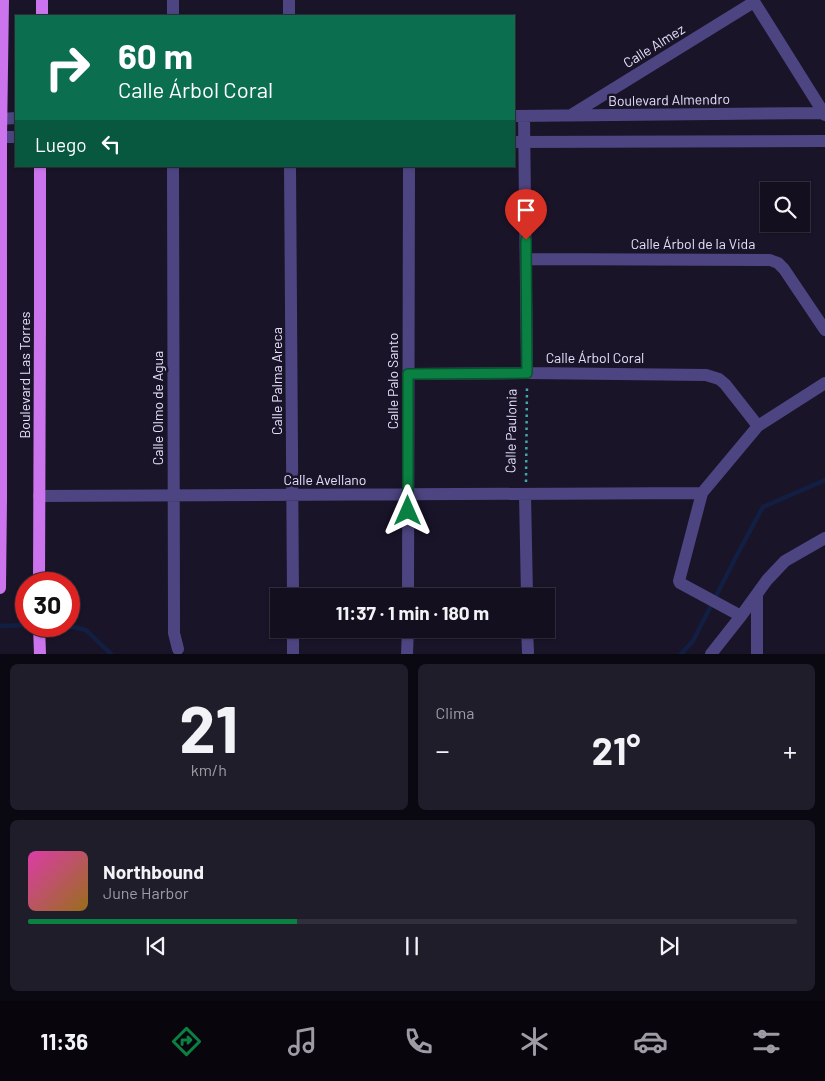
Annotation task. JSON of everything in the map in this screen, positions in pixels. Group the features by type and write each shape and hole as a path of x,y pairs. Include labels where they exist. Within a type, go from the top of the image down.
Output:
{"main road":[{"name":"Boulevard Las Torres","path":"0,588 0,137 3,0"},
{"path":"42,0 42,15"},
{"name":"Boulevard Las Torres","path":"39,572 40,167"},
{"path":"39,637 40,652"}],"street":[{"path":"173,0 173,15"},
{"path":"289,0 289,15"},
{"path":"753,1 825,114"},
{"name":"Calle Almez","path":"571,116 753,1"},
{"name":"Boulevard Almendro","path":"519,116 825,114"},
{"name":"Calle Paulonia","path":"519,116 526,259 527,373"},
{"path":"1,119 15,118"},
{"path":"0,137 15,137"},
{"path":"519,142 825,141"},
{"name":"Calle Olmo de Agua","path":"173,167 174,633 178,649"},
{"name":"Calle Palma Areca","path":"290,167 293,588"},
{"name":"Calle Palo Santo","path":"408,588 409,167"},
{"name":"Calle Árbol de la Vida","path":"526,259 770,260 778,263 784,269 825,330"},
{"name":"Calle Árbol Coral","path":"408,374 706,375 719,379 726,384 758,426"},
{"path":"737,614 680,583 679,578 702,493 758,426 825,383"},
{"name":"Calle Avellano","path":"39,496 702,493"},
{"path":"525,494 527,588"},
{"path":"711,654 737,614 757,594 767,580 786,561 825,539"},
{"path":"757,594 757,654"},
{"path":"293,638 293,654"},
{"path":"408,638 408,654"},
{"path":"527,638 528,652"}],"path":[{"name":"Calle Paulonia","path":"525,494 527,373"}],"waterway":[{"path":"681,654 693,641 763,507 825,480"},
{"path":"0,626 15,625"},
{"path":"80,629 86,630 111,654"}],"route":[{"path":"408,511 408,374 527,373 526,240"}]}
